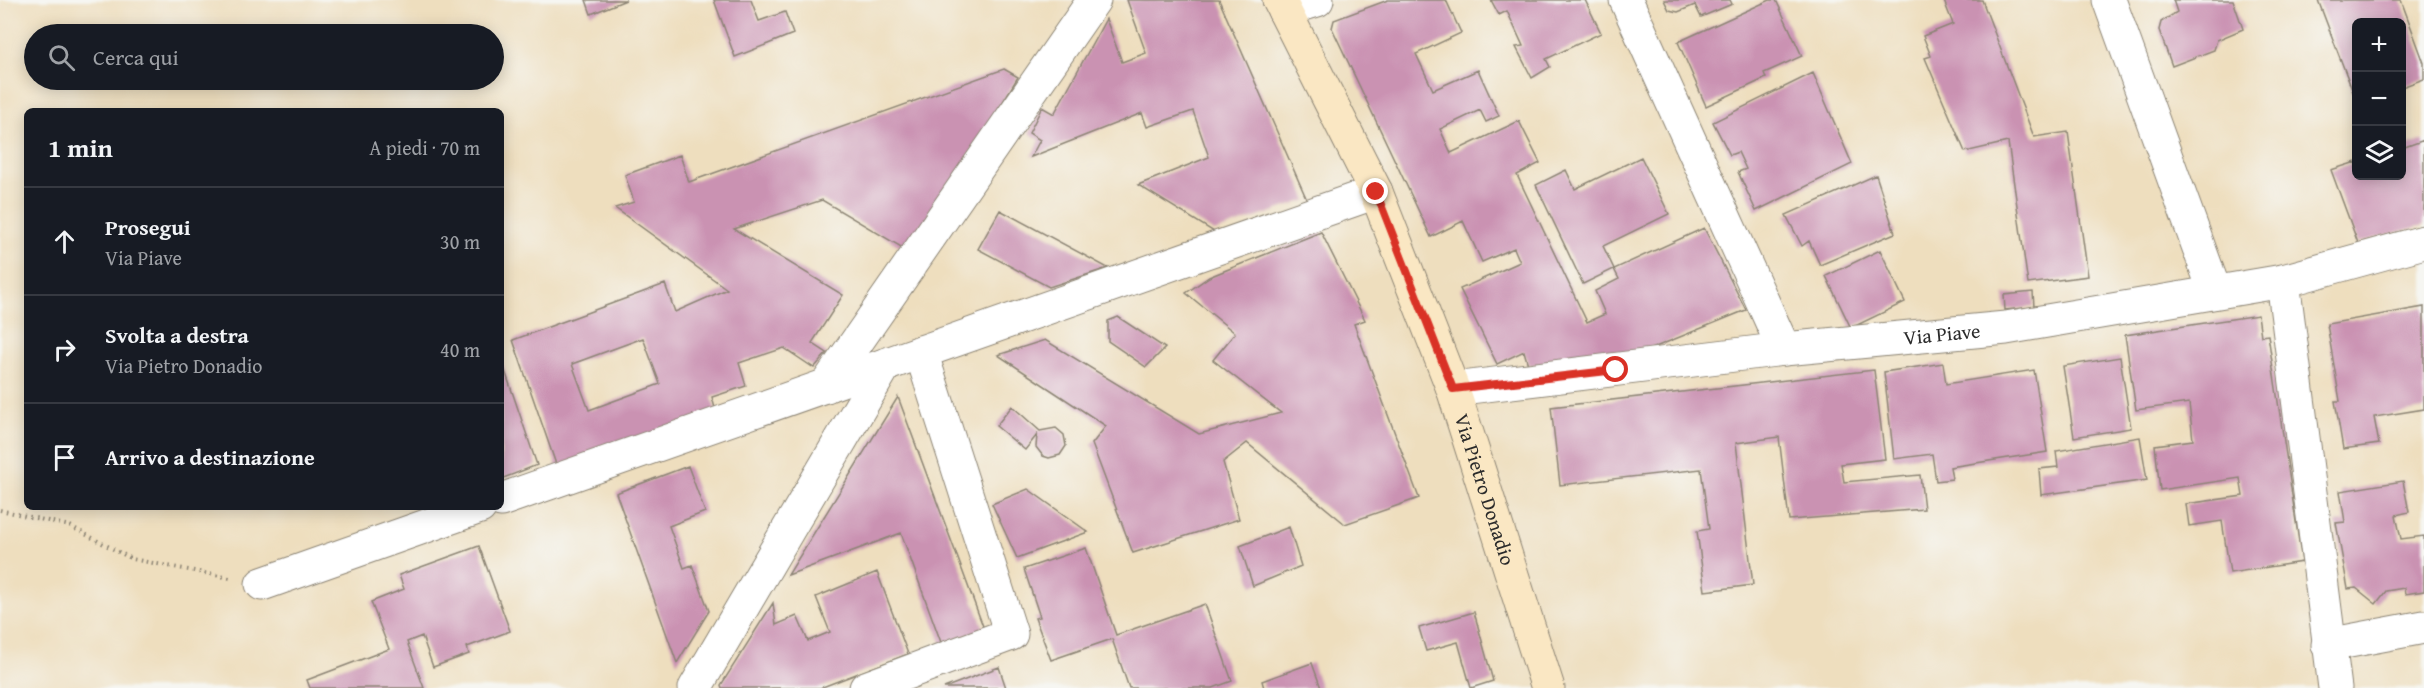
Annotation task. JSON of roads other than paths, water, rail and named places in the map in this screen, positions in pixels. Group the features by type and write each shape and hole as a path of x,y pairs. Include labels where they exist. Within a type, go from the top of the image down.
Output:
{"main road":[{"name":"Via Pietro Donadio","path":"1282,5 1376,192 1453,389 1548,688"}],"street":[{"path":"826,386 1094,0"},
{"path":"1282,5 1317,0"},
{"path":"1626,0 1784,349"},
{"path":"2109,0 2215,292"},
{"path":"504,499 1376,192"},
{"name":"Via Piave","path":"1453,389 1784,349 2006,328 2283,281 2424,242"},
{"path":"2283,281 2335,688"},
{"path":"866,688 1011,634 921,352"},
{"path":"695,688 885,365"},
{"path":"262,584 472,510"},
{"path":"2328,645 2424,627"}]}
